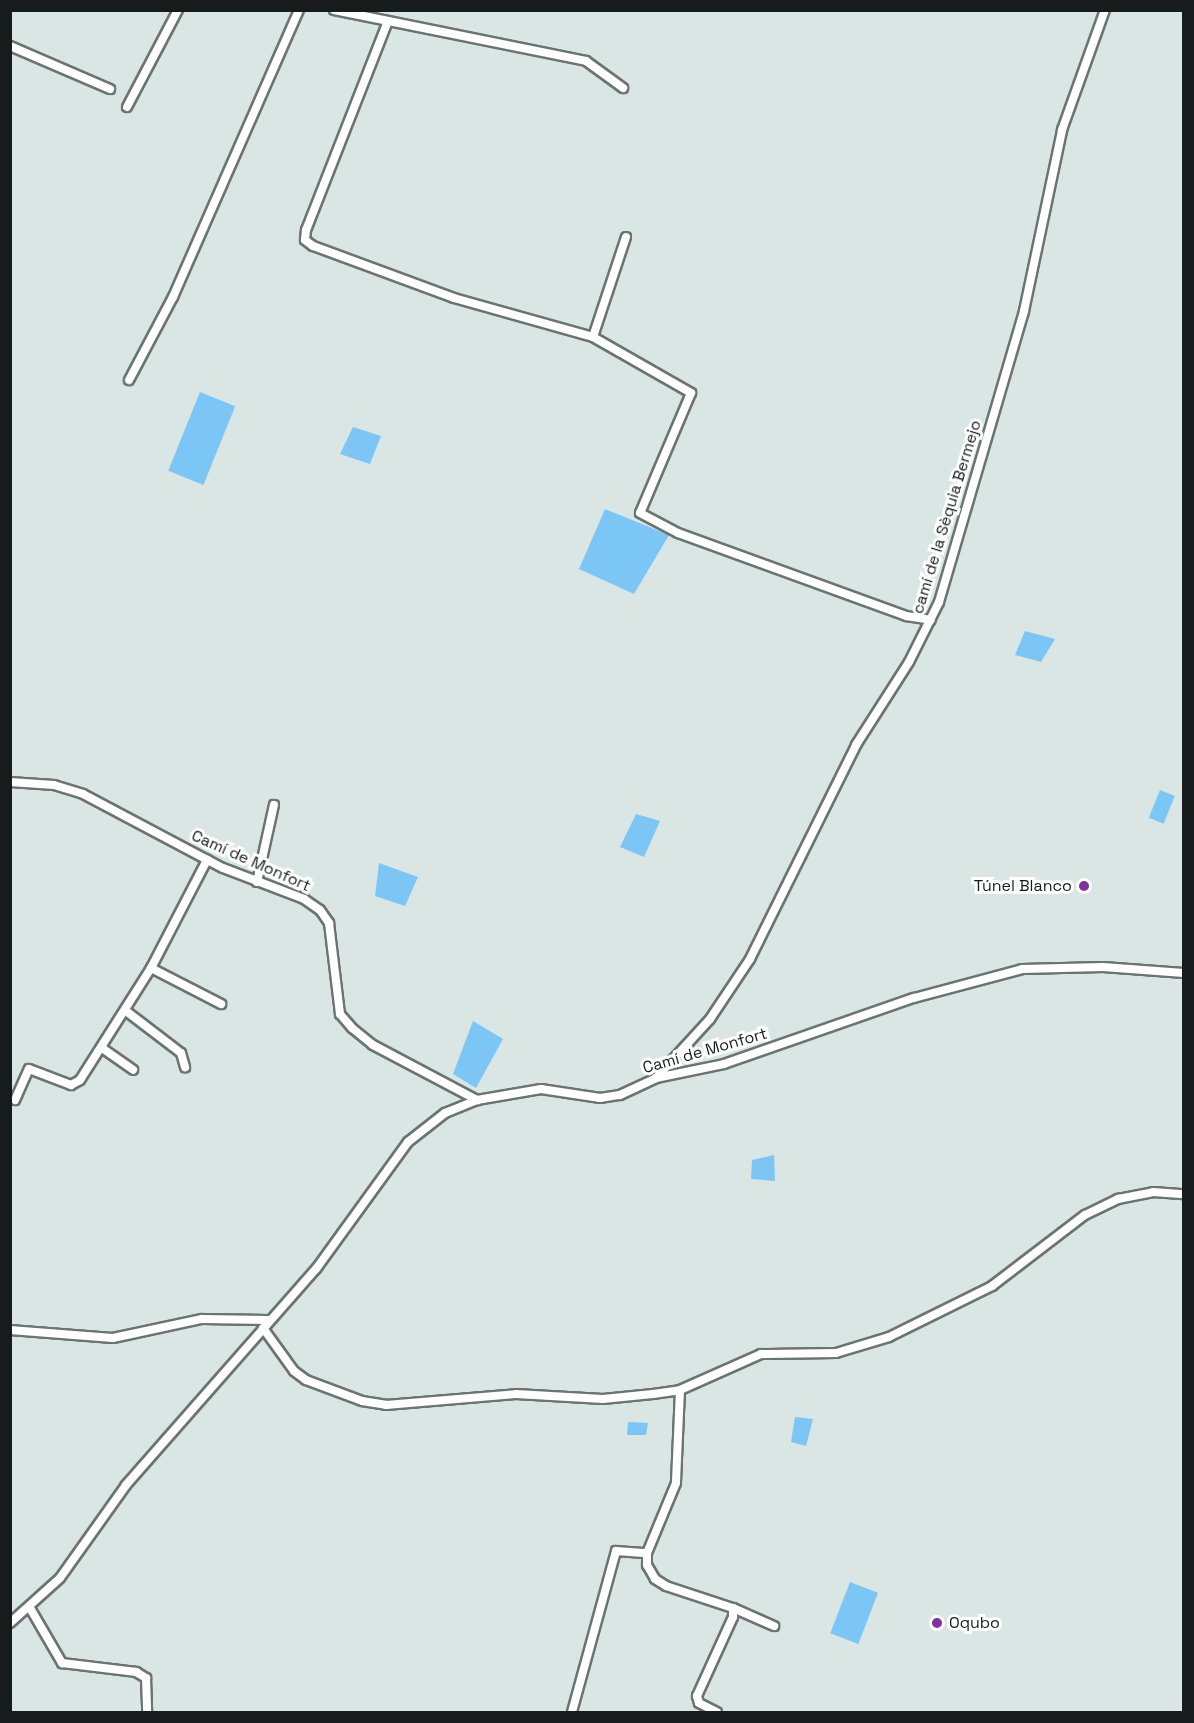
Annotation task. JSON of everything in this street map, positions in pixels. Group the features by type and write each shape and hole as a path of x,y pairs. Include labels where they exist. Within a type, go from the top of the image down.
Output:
{"street":[{"path":"127,107 178,10"},
{"path":"129,380 173,297 299,10"},
{"path":"334,10 586,61 622,88"},
{"name":"camí de la Sèquia Bermejo","path":"656,1078 672,1055 710,1019 750,959 856,745 909,662 931,620 1024,311 1062,130 1105,10"},
{"path":"388,21 306,230 305,240 313,246 454,298 593,337 691,393 640,513 678,533 862,601 906,616 931,620"},
{"path":"10,46 110,89"},
{"path":"593,337 626,237"},
{"name":"Camí de Monfort","path":"10,782 54,785 83,794 207,860 303,899 320,910 329,923 340,1014 352,1028 373,1045 477,1100 541,1089 600,1098 620,1095 656,1078 724,1064 914,998 1022,969 1103,967 1184,973"},
{"path":"257,882 274,805"},
{"path":"15,1100 29,1068 71,1085 80,1080 126,1011 151,968 207,860"},
{"path":"151,968 221,1004"},
{"path":"126,1011 181,1053 185,1068"},
{"path":"102,1048 133,1070"},
{"path":"10,1623 30,1608 60,1578 126,1485 342,1238 408,1142 424,1126 477,1100"},
{"path":"265,1324 294,1371 306,1380 362,1401 386,1405 516,1394 603,1399 680,1390 761,1354 836,1353 889,1337 992,1286 1085,1215 1118,1199 1153,1192 1184,1194"},
{"path":"10,1330 112,1338 202,1319 265,1324"},
{"path":"680,1390 676,1483 647,1553 647,1565 655,1579 774,1626"},
{"path":"572,1713 615,1551 647,1553"},
{"path":"30,1608 62,1663 136,1672 146,1678 149,1693 147,1713"},
{"path":"717,1713 699,1703 697,1696 733,1617 733,1608"}],"water":[{"path":"200,392 235,406 203,485 168,471"},
{"path":"353,427 381,436 370,464 340,454"},
{"path":"605,509 669,535 634,594 579,569"},
{"path":"1025,631 1055,639 1041,662 1015,655"},
{"path":"1160,790 1175,796 1164,824 1149,818"},
{"path":"636,814 660,821 644,857 620,847"},
{"path":"379,863 418,877 405,906 375,896"},
{"path":"473,1021 503,1039 476,1088 453,1074"},
{"path":"774,1155 775,1181 751,1179 752,1160"},
{"path":"795,1417 813,1419 806,1446 791,1442"},
{"path":"628,1422 648,1423 646,1435 627,1435"},
{"path":"850,1582 878,1593 858,1644 830,1633"}],"place":[{"name":"Túnel Blanco","path":"1084,886"},
{"name":"Oqubo","path":"937,1623"}]}
